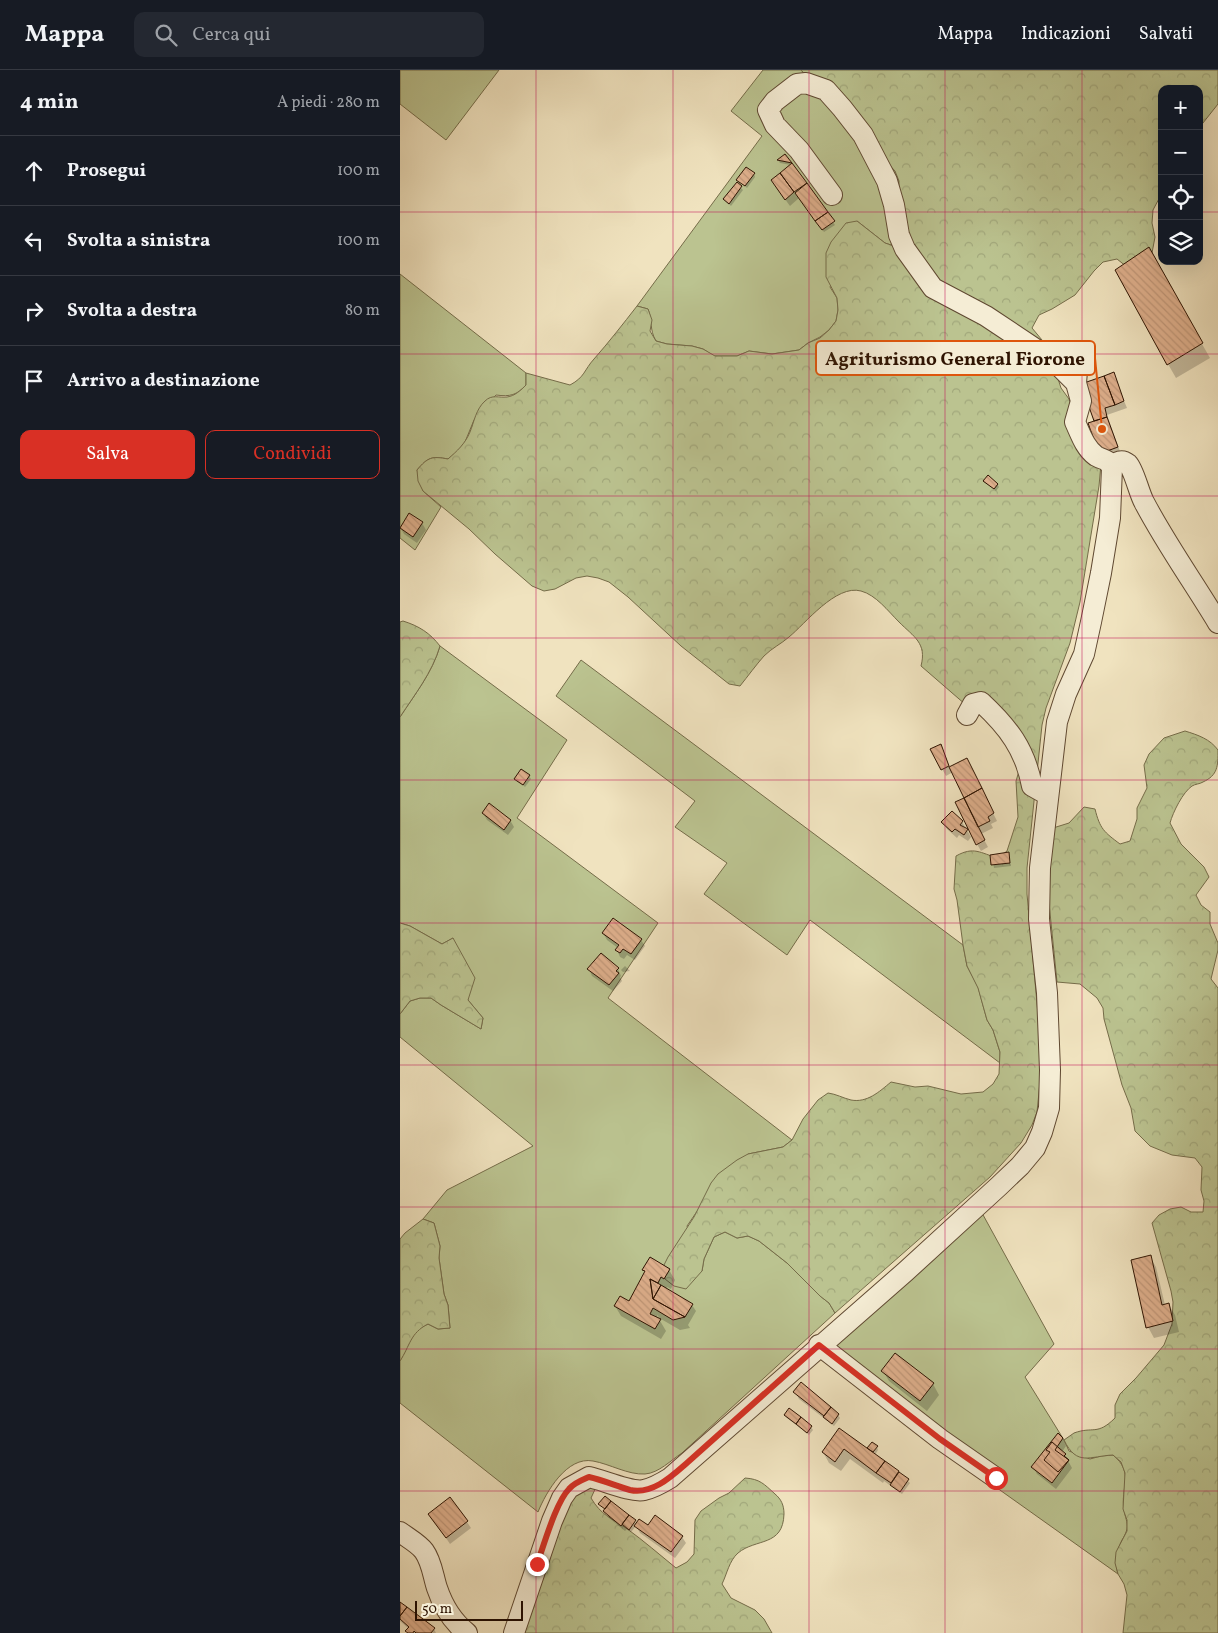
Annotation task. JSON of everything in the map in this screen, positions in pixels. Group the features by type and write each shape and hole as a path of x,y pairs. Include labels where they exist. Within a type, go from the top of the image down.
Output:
{"street":[{"path":"514,1633 552,1521 562,1498 569,1488 589,1477 631,1490 643,1491 670,1478 819,1345 905,1272 1020,1166 1035,1148 1049,1108 1050,1070 1047,993 1039,919 1038,891 1040,868 1057,722 1066,694 1084,654 1101,573 1112,501 1112,467 1107,460 1098,457 1087,447 1075,422 1081,401 1077,377 986,316 933,288 905,248 887,181 862,135 826,90 806,83 797,84 774,101 768,110 774,125 799,150 832,195"},
{"path":"1112,467 1116,462 1121,461 1126,462 1131,467 1143,501 1218,623"},
{"path":"967,716 973,704 980,702 995,716 1016,741 1029,770 1032,786 1048,795"},
{"path":"819,1345 940,1439 996,1478"},
{"path":"400,1532 424,1551 431,1564 438,1590 447,1610 458,1626 467,1633"}],"green space":[{"path":"400,70 499,70 446,140 400,104"},
{"path":"763,70 801,70 895,171 899,181 897,247 885,243 857,221 830,287 837,298 838,310 836,321 829,330 799,350 772,354 749,351 737,356 714,356 703,349 692,346 656,341 652,333 648,309 637,306 762,136 731,111"},
{"path":"801,70 1218,70 1218,104 1203,123 1203,85 1158,85 1158,201 1153,210 1152,223 1155,237 1152,253 1137,275 1117,259 1103,262 1075,295 1039,315 1032,328 1042,340 1046,353 1053,363 1061,388 1069,399 1078,425 1101,464 1080,602 1070,643 1046,708 1042,725 1027,868 1027,894 1039,1025 1040,1082 1037,1112 1032,1125 1021,1143 990,1177 835,1313 829,1303 787,1263 759,1241 748,1236 737,1238 725,1232 714,1237 704,1259 702,1271 686,1289 674,1286 665,1279 663,1267 718,1174 748,1154 783,1147 792,1140 803,1119 818,1100 828,1093 851,1100 862,1100 872,1096 891,1082 915,1087 928,1086 961,1094 983,1092 993,1084 999,1074 1000,1052 993,1030 987,1020 978,988 967,966 954,889 956,856 972,851 998,858 1007,851 1018,817 1016,781 1019,771 1004,730 966,705 921,666 922,652 918,641 882,604 866,593 851,590 831,599 789,637 764,656 740,686 729,684 681,646 609,582 587,576 576,578 555,589 544,591 532,586 469,529 423,491 418,481 417,470 424,462 431,458 448,459 466,440 482,404 490,398 507,397 518,392 526,385 526,373 570,385 575,382 582,376 637,306 648,309 652,320 650,331 656,341 692,346 703,349 715,356 737,356 749,351 772,354 799,350 808,343 820,338 836,321 838,310 837,298 826,277 826,253 831,242 846,223 857,221 885,243 897,247 899,181 895,171"},
{"path":"400,274 526,373 526,385 523,388 513,394 505,396 496,395 474,420 465,442 458,451 448,459 431,458 424,462 417,470 423,491 441,507 415,550 400,538"},
{"path":"403,621 424,630 440,646 428,674 400,717 400,622"},
{"path":"440,646 567,740 517,818 658,923 608,998 792,1140 783,1147 748,1154 700,1207 687,1226 702,1271 704,1259 714,1237 725,1232 737,1238 748,1236 759,1241 787,1263 829,1303 835,1313 682,1453 665,1466 650,1473 639,1474 593,1461 575,1464 566,1470 552,1486 538,1512 400,1403 400,1361 411,1338 418,1329 428,1324 438,1329 450,1328 448,1305 444,1294 439,1258 440,1246 434,1223 423,1219 447,1190 533,1146 400,1037 400,1014 410,1001 420,998 431,998 481,1029 483,1018 468,1000 453,938 442,944 410,926 400,923 400,717 428,674"},
{"path":"581,660 963,945 967,966 978,987 987,1020 993,1030 1000,1052 1000,1063 810,920 787,955 704,894 727,863 675,827 695,801 556,696"},
{"path":"1185,731 1207,740 1218,750 1217,765 1214,773 1202,783 1193,785 1185,793 1173,813 1170,823 1181,844 1204,867 1209,877 1196,895 1201,905 1210,912 1210,924 1218,943 1211,979 1218,988 1218,1633 1123,1633 1127,1595 1115,1563 1116,1552 1127,1531 1127,1520 1123,1509 1125,1473 1121,1462 1113,1455 1091,1458 1079,1457 1074,1454 1064,1440 1074,1433 1099,1429 1109,1424 1115,1418 1115,1405 1120,1394 1164,1345 1172,1324 1173,1302 1152,1223 1159,1215 1170,1209 1181,1207 1191,1212 1203,1212 1204,1201 1201,1190 1202,1167 1195,1158 1172,1155 1150,1146 1135,1131 1131,1108 1122,1085 1104,1019 1103,1008 1097,998 1080,984 1057,982 1048,893 1053,828 1069,823 1084,807 1095,809 1103,830 1120,844 1130,841 1137,819 1137,808 1147,788 1144,765 1149,754 1164,738"},
{"path":"400,923 410,926 442,944 453,938 475,978 468,1000 483,1018 481,1029 431,998 420,998 410,1001 400,1014"},
{"path":"982,1213 1054,1344 1025,1377 1069,1451 1090,1459 1113,1455 1123,1468 1125,1481 1123,1502 1127,1526 1116,1556 1118,1574 945,1451 831,1345"},
{"path":"423,1219 434,1223 440,1246 439,1258 444,1294 448,1305 450,1328 438,1329 428,1324 417,1331 400,1361 400,1239"},
{"path":"745,1478 762,1483 779,1498 784,1511 782,1525 774,1537 745,1548 738,1553 730,1564 722,1584 731,1598 755,1610 764,1619 772,1633 517,1633 574,1492 597,1485 591,1498 599,1508 676,1568 687,1562 694,1554 695,1520 701,1511 729,1493"}],"building":[{"path":"785,154 792,163 777,160"},
{"path":"792,163 807,183 794,192 780,173"},
{"path":"746,167 755,173 745,186 736,180"},
{"path":"780,173 794,192 785,200 771,180"},
{"path":"737,182 742,186 729,204 723,199"},
{"path":"807,183 828,212 815,221 795,193"},
{"path":"828,212 835,221 822,230 815,221"},
{"path":"1149,247 1203,343 1167,365 1115,270"},
{"path":"1114,372 1124,401 1115,405 1104,376"},
{"path":"1104,376 1115,405 1105,408 1107,417 1094,421 1081,384"},
{"path":"1107,417 1118,447 1099,454 1088,423"},
{"path":"988,475 998,484 994,489 983,481"},
{"path":"409,513 423,522 413,537 400,528"},
{"path":"941,744 949,766 941,770 930,749"},
{"path":"967,758 982,788 964,798 949,767"},
{"path":"521,769 530,775 523,785 514,779"},
{"path":"982,788 994,813 988,817 990,821 978,827 964,798"},
{"path":"964,798 985,840 976,845 955,802"},
{"path":"489,803 511,820 504,830 482,813"},
{"path":"952,811 963,821 960,825 968,829 964,835 955,829 952,832 941,822"},
{"path":"1009,852 1010,863 991,865 990,855"},
{"path":"613,918 642,939 631,954 623,949 620,953 615,950 619,945 602,933"},
{"path":"601,953 619,968 616,971 619,973 609,985 587,969"},
{"path":"1151,1255 1162,1305 1169,1303 1173,1321 1146,1328 1131,1260"},
{"path":"650,1257 670,1269 664,1279 661,1277 658,1283 650,1279 653,1299 685,1317 673,1320 653,1308 650,1314 661,1319 655,1329 614,1306 620,1296 629,1301 645,1271 642,1270"},
{"path":"650,1279 661,1285 653,1299"},
{"path":"661,1285 693,1304 685,1317 653,1299"},
{"path":"895,1353 934,1383 920,1401 881,1371"},
{"path":"801,1382 831,1407 824,1416 793,1392"},
{"path":"831,1407 839,1414 832,1424 823,1417"},
{"path":"789,1408 801,1417 796,1424 784,1415"},
{"path":"801,1417 812,1426 807,1433 796,1424"},
{"path":"839,1428 885,1461 876,1473 844,1449 835,1462 822,1452"},
{"path":"1058,1433 1063,1438 1055,1450 1069,1460 1052,1483 1031,1467"},
{"path":"872,1442 878,1446 873,1452 867,1448"},
{"path":"1052,1442 1066,1454 1064,1456 1069,1460 1058,1472 1044,1460 1050,1452 1046,1450"},
{"path":"885,1461 899,1471 891,1483 876,1473"},
{"path":"899,1472 909,1479 900,1492 890,1485"},
{"path":"605,1496 611,1501 605,1509 598,1504"},
{"path":"450,1497 468,1521 446,1538 428,1514"},
{"path":"611,1501 629,1515 621,1526 603,1511"},
{"path":"629,1515 636,1520 629,1530 622,1524"},
{"path":"655,1515 683,1536 671,1552 634,1526 639,1519 648,1525"},
{"path":"400,1602 407,1607 400,1616"},
{"path":"407,1607 435,1628 431,1633 416,1633 414,1631 413,1633 408,1633 405,1631 409,1627 400,1619 400,1616"}],"place":[{"name":"Agriturismo General Fiorone","path":"1102,429"}],"route":[{"path":"537,1564 552,1521 562,1498 569,1488 589,1477 617,1484 631,1490 643,1491 670,1478 735,1422 819,1345 940,1439 996,1478"}]}
